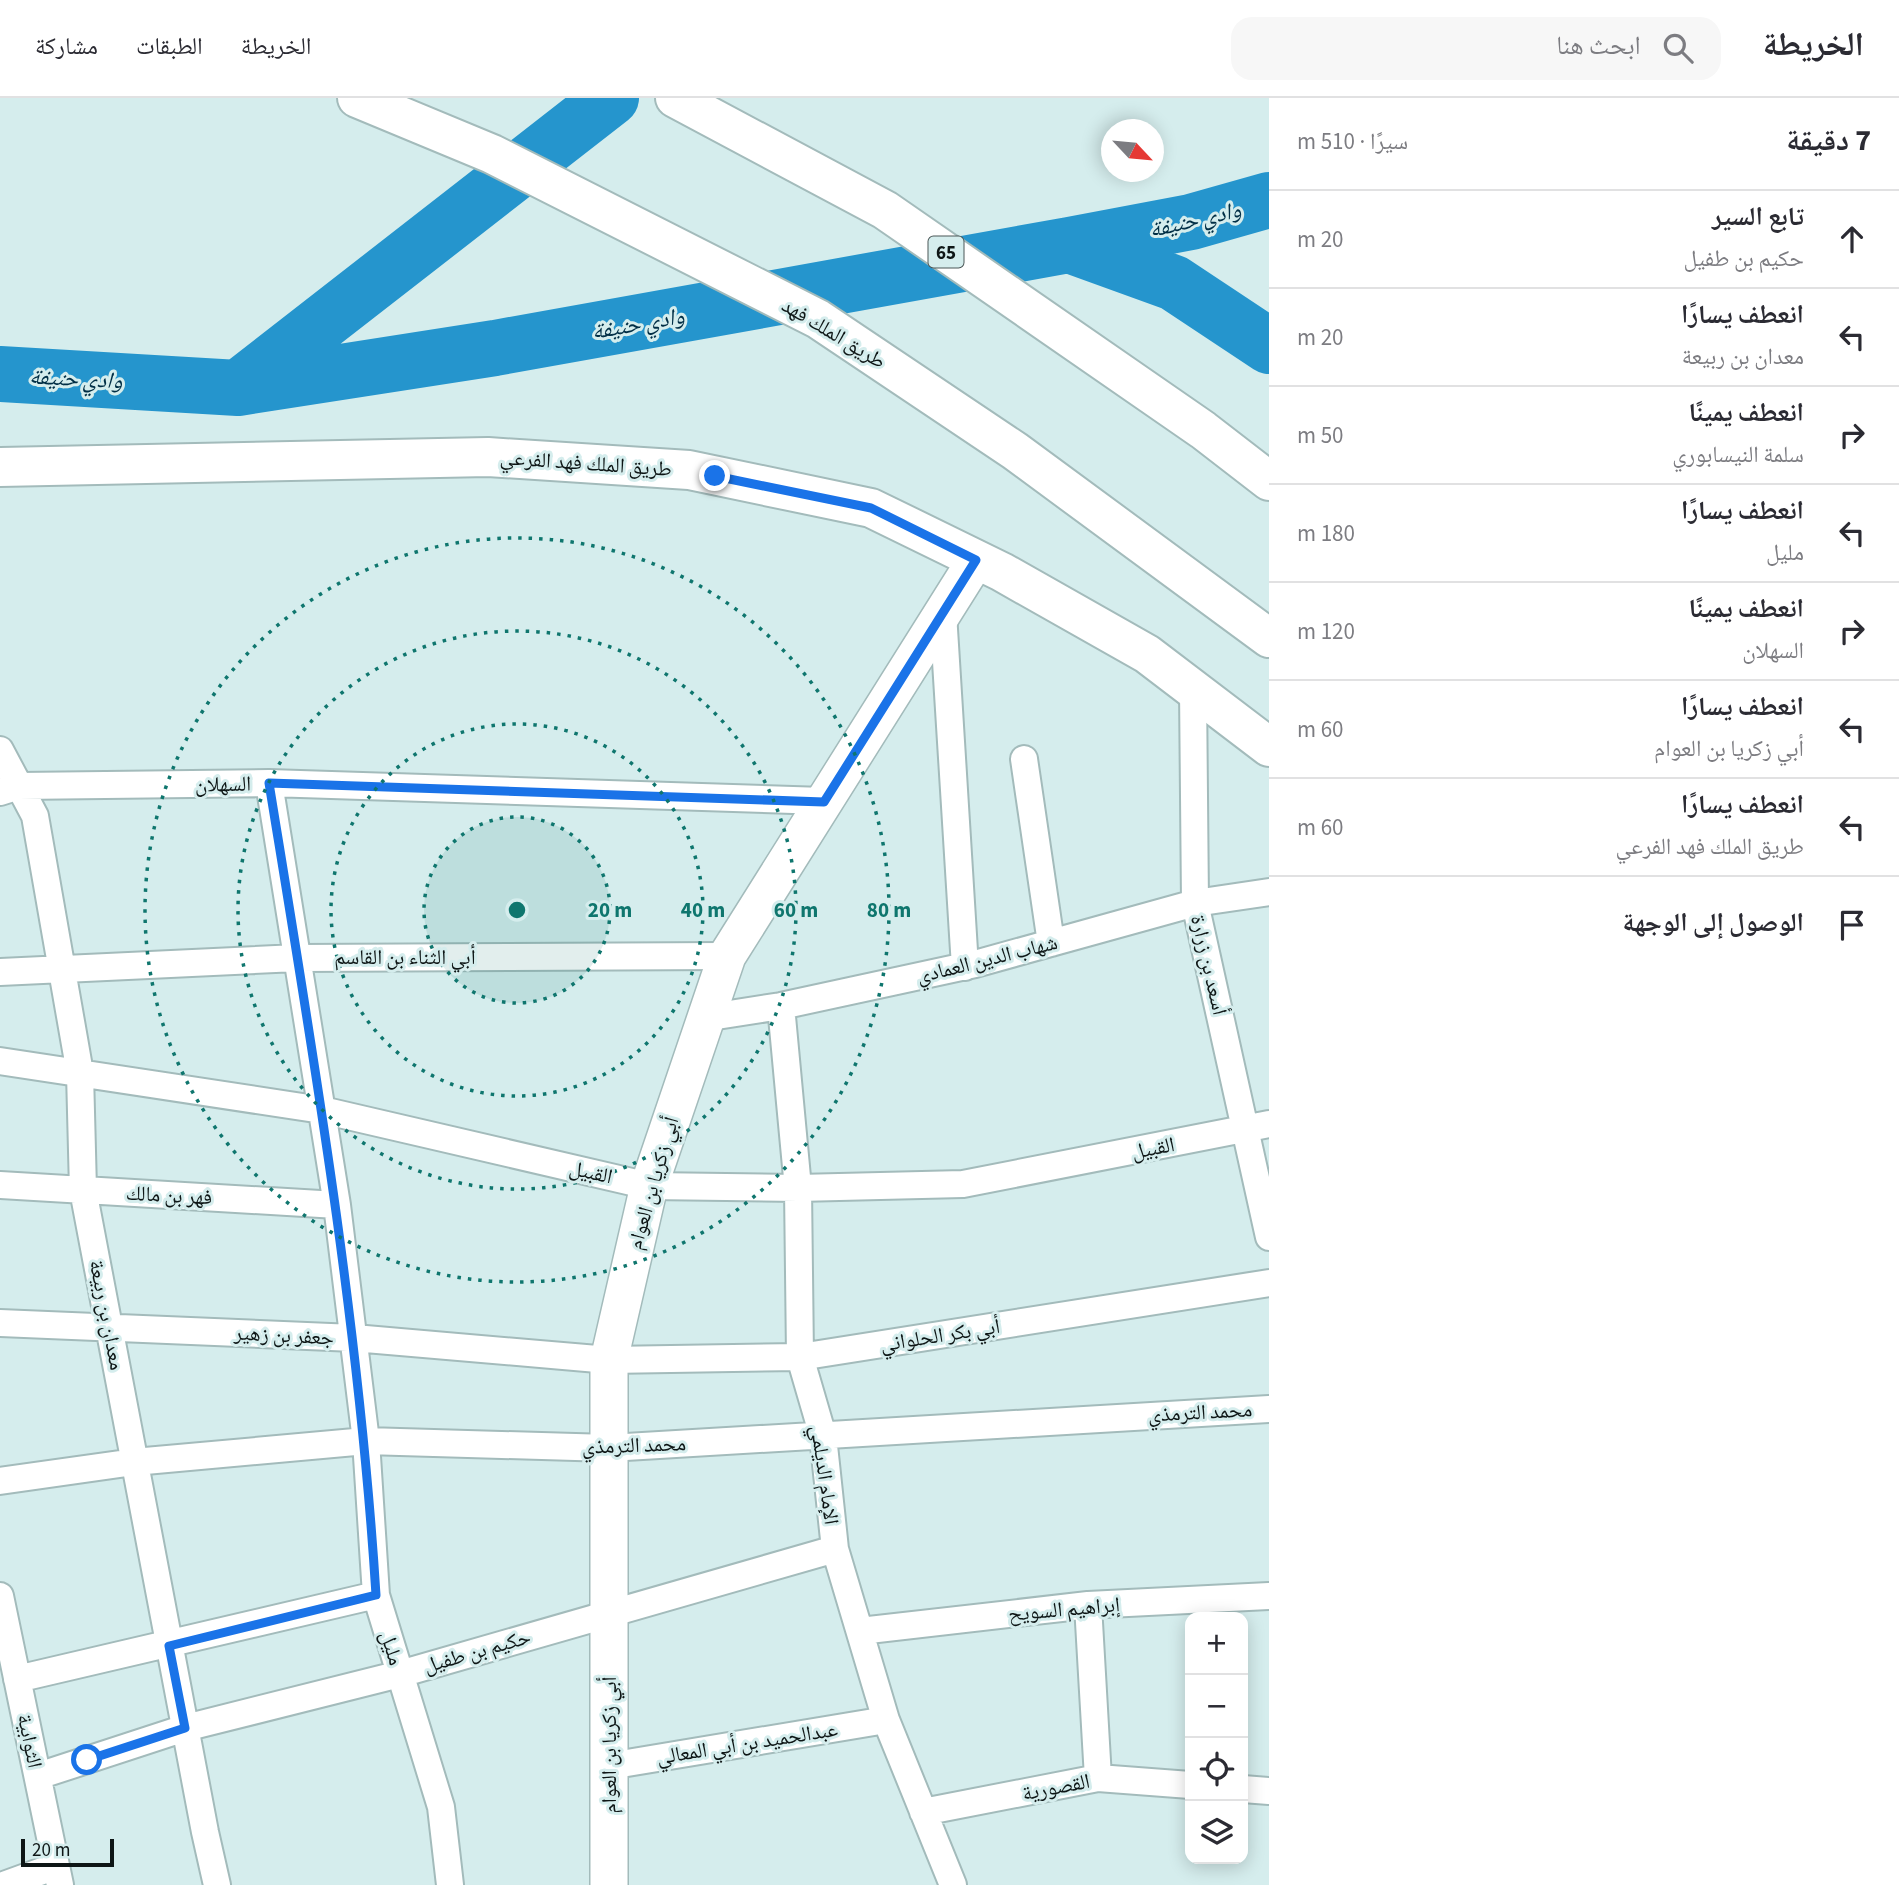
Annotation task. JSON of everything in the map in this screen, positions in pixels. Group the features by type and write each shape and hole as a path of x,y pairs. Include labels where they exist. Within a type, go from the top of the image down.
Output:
{"main road":[{"name":"طريق الملك فهد","path":"357,98 492,154 818,319 1015,451 1269,638"},
{"name":"65","path":"675,98 885,210 1203,430 1269,481"},
{"name":"طريق الملك فهد الفرعي","path":"0,467 488,457 689,470 871,508 976,560 1147,654 1269,747"}],"street":[{"name":"أبي زكريا بن العوام","path":"609,1885 609,1360 649,1186 727,956 976,560"},
{"path":"943,613 965,967"},
{"name":"أسعد بن زرارة","path":"1193,689 1195,903 1258,1127 1269,1237"},
{"name":"معدان بن ربيعة","path":"0,750 10,789 35,816 80,1073 83,1189 217,1885"},
{"path":"1024,759 1051,943"},
{"name":"السهلان","path":"10,789 269,783 824,802"},
{"name":"مليل","path":"269,783 337,1205 366,1441 376,1595 441,1807 450,1885"},
{"name":"شهاب الدين العمادي","path":"704,1018 781,1006 965,967 1195,903 1269,892"},
{"name":"أبي الثناء بن القاسم","path":"0,972 63,972 297,958 727,956"},
{"name":"الإمام الديلمي","path":"781,1006 799,1188 800,1357 823,1436 835,1549 886,1720 953,1885"},
{"name":"القبيل","path":"0,1061 322,1110 649,1186 799,1188 963,1184 1258,1127"},
{"name":"فهر بن مالك","path":"0,1185 337,1205"},
{"name":"أبي بكر الحلواني","path":"609,1360 800,1357 1269,1283"},
{"name":"جعفر بن زهير","path":"0,1323 109,1325 354,1338 609,1360"},
{"name":"محمد الترمذي","path":"0,1481 134,1462 366,1441 609,1448 1084,1417 1269,1409"},
{"name":"حكيم بن طفيل","path":"38,1776 185,1728 400,1674 835,1549"},
{"path":"18,1679 169,1646 376,1595"},
{"name":"الثوابية","path":"0,1596 58,1875"},
{"name":"إبراهيم السويح","path":"860,1631 1088,1605 1269,1596"},
{"path":"1088,1605 1098,1778"},
{"name":"عبدالحميد بن أبي المعالي","path":"609,1766 886,1720"},
{"name":"القصورية","path":"923,1812 1098,1778 1185,1785"},
{"path":"1248,1789 1269,1791"},
{"path":"4,1885 58,1875"}],"waterway":[{"path":"242,385 611,98"},
{"name":"وادي حنيفة","path":"0,374 238,388 495,348 1069,245 1191,222 1269,200"},
{"path":"1069,245 1174,283 1269,346"}],"route":[{"path":"87,1760 185,1728 169,1646 376,1595 366,1441 337,1205 269,783 824,802 976,560 871,508 715,476"}]}
